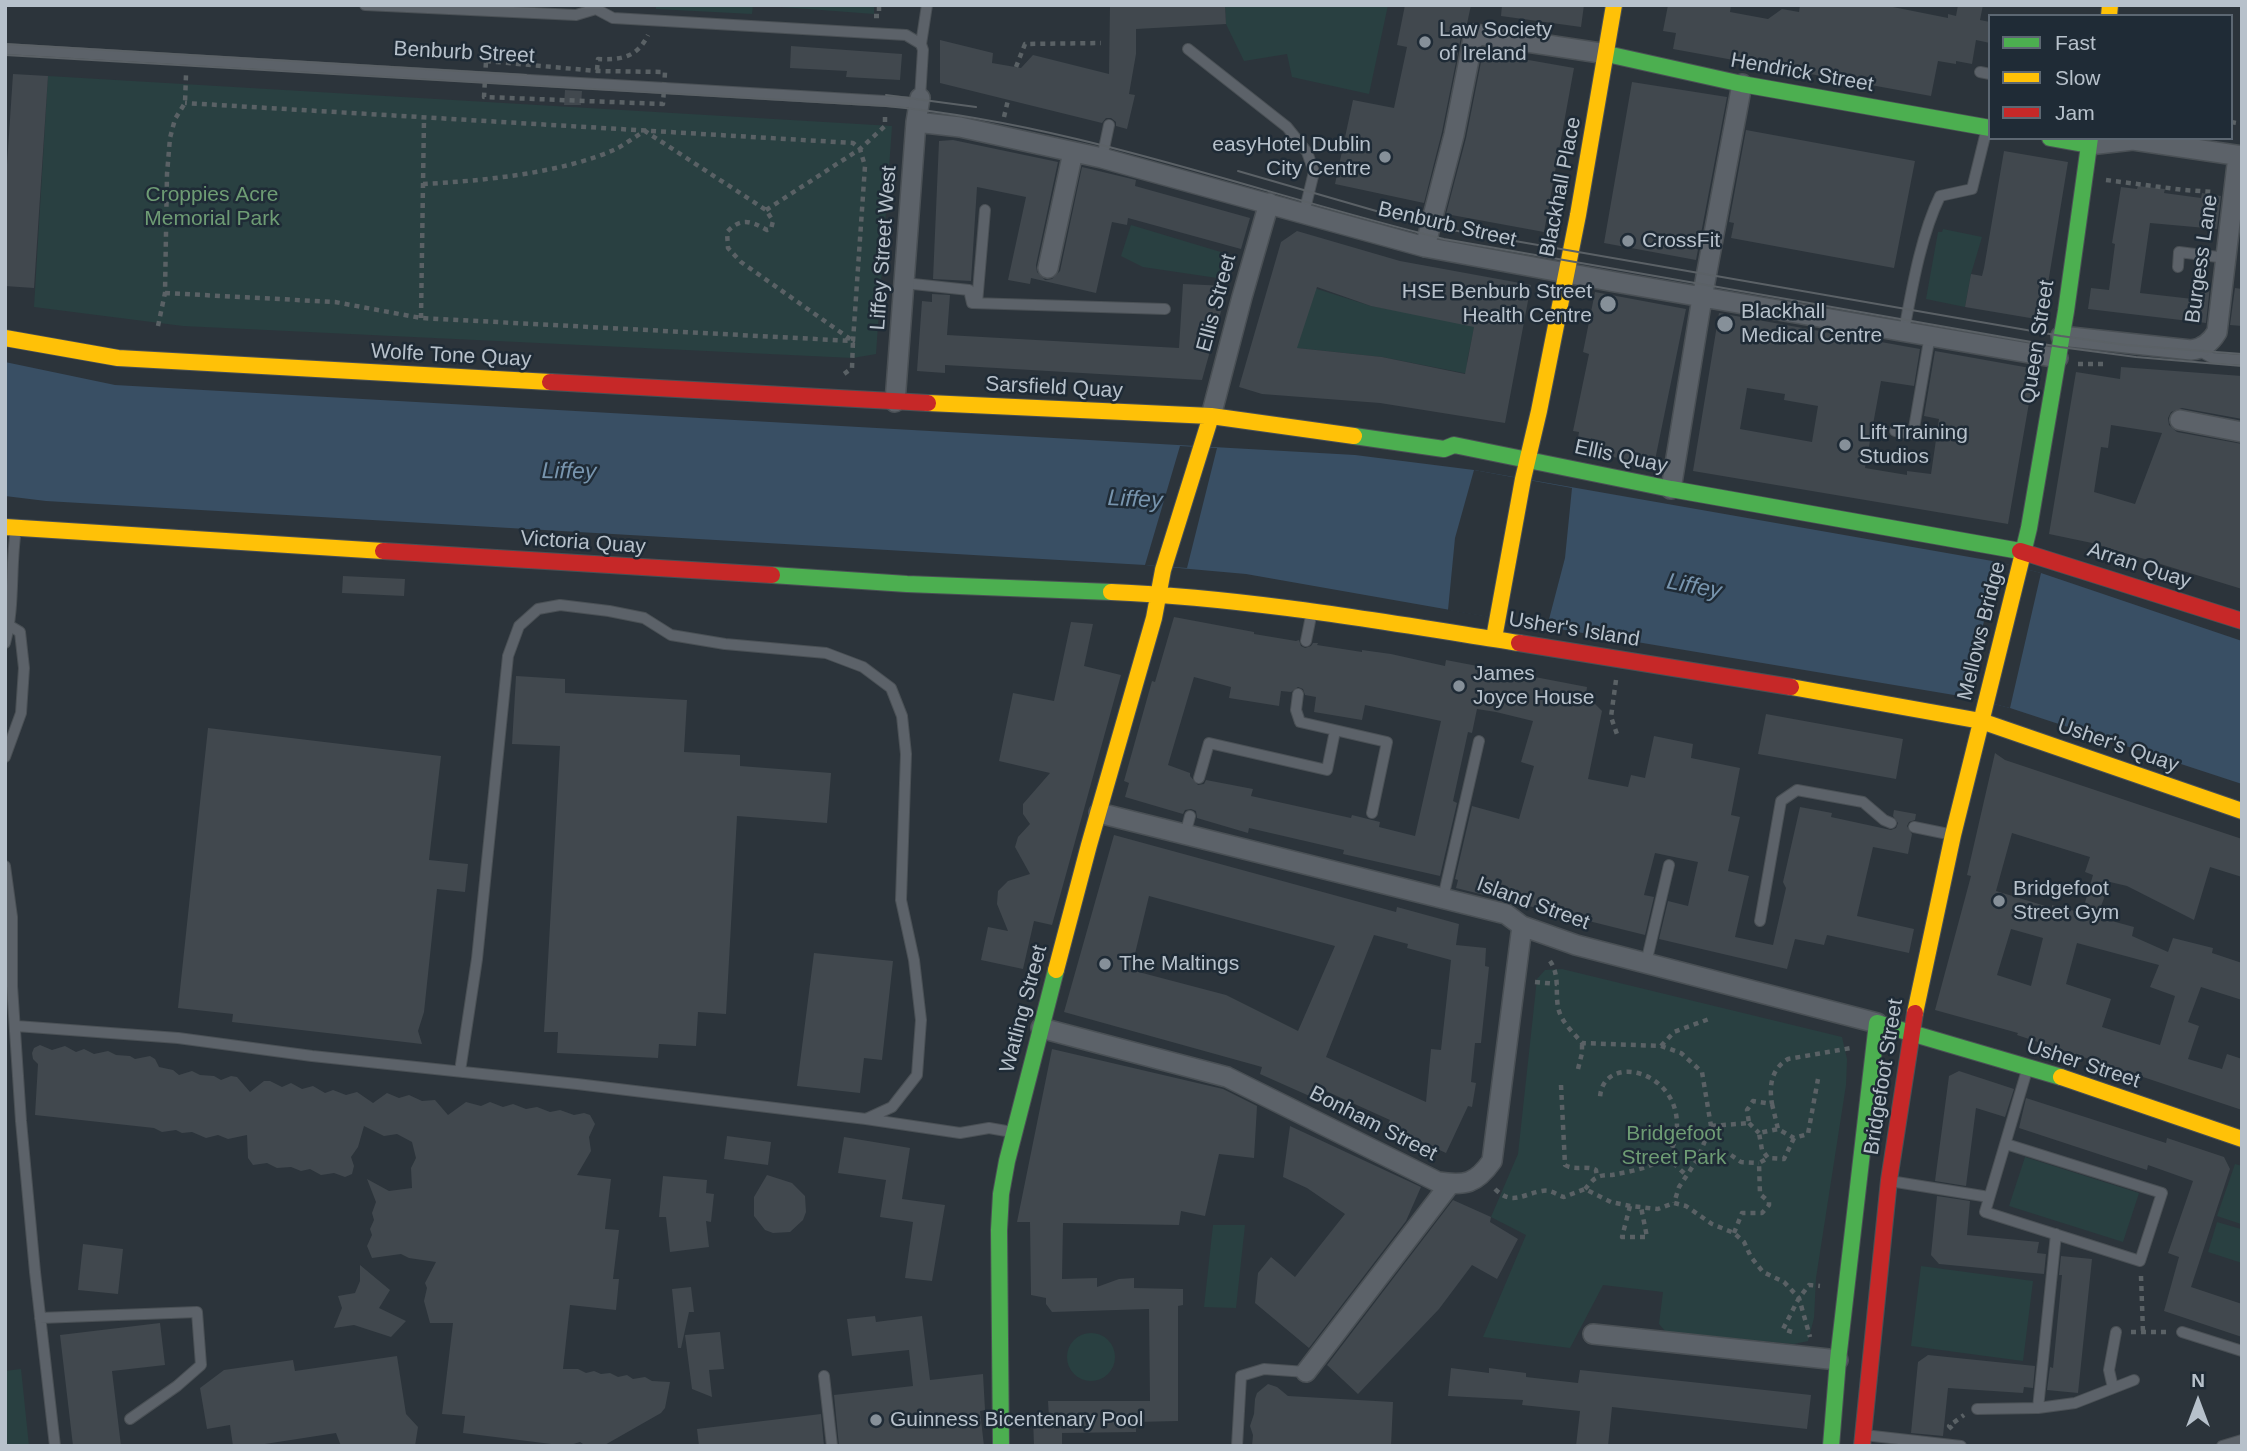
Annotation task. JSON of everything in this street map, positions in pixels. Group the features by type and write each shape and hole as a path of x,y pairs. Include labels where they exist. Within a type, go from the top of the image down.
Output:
{"main road":[{"name":"Blackhall Place","path":"1494,638 1527,458 1566,274 1614,5"},
{"name":"Hendrick Street","path":"1607,54 1742,84 1988,128"},
{"path":"2070,140 2089,142"},
{"name":"Queen Street","path":"2021,557 2062,336 2089,142"},
{"name":"Wolfe Tone Quay","path":"5,338 118,358 895,402"},
{"name":"Sarsfield Quay","path":"895,402 1211,416"},
{"name":"Ellis Quay","path":"1211,416 1444,449 1454,445 2021,557"},
{"name":"Watling Street","path":"1000,1446 1000,1194 1013,1132 1163,570 1211,416"},
{"name":"Victoria Quay","path":"11,528 908,584 1158,594"},
{"name":"Arran Quay","path":"2021,557 2242,621"},
{"name":"Mellows Bridge","path":"1983,713 2021,557"},
{"name":"Usher's Island","path":"1158,594 1312,611 1983,713"},
{"name":"Usher's Quay","path":"1983,713 2242,811"},
{"name":"Bridgefoot Street","path":"1862,1440 1889,1180 1911,1032 1953,835 1983,713"},
{"name":"Bridgefoot Street","path":"1831,1446 1877,1023"},
{"name":"Island Street","path":"1877,1023 1911,1032"},
{"name":"Usher Street","path":"1911,1032 2070,1080 2242,1139"}],"street":[{"path":"1425,247 1454,135 1474,33 1607,54"},
{"path":"1671,489 1706,274 1742,84"},
{"name":"Benburb Street","path":"919,108 960,127 1102,158 1425,247 1702,298 2058,358"},
{"name":"Liffey Street West","path":"895,402 919,108"},
{"path":"2089,142 2133,140 2240,156"},
{"path":"1048,268 1073,152"},
{"name":"Burgess Lane","path":"2062,336 2197,349 2212,340 2217,332 2240,156"},
{"name":"Ellis Street","path":"1211,416 1269,203"},
{"path":"2180,421 2242,432"},
{"name":"Island Street","path":"1099,813 1506,915 1522,926 1576,945 1877,1023"},
{"path":"1482,1175 1492,1161 1522,926"},
{"name":"Bonham Street","path":"1041,1028 1227,1077 1307,1120 1438,1182 1462,1185 1482,1175"},
{"path":"1306,1372 1450,1184"},
{"path":"1593,1334 1839,1360"}],"lane":[{"path":"365,5 576,15 595,7 613,18 897,34 906,35 921,44"},
{"path":"919,108 923,50 921,44 927,5"},
{"path":"1188,49 1287,127 1307,152 1314,172 1304,213"},
{"name":"Benburb Street","path":"5,50 919,108"},
{"path":"1102,158 1109,125"},
{"path":"1904,331 1910,296 1933,211 1940,196 1972,189 1988,132"},
{"path":"977,303 985,210"},
{"path":"2178,267 2179,252 2226,258"},
{"path":"904,283 969,290 972,303 1165,309"},
{"path":"1895,431 1913,434 1930,335"},
{"path":"2197,349 2212,358 2242,360"},
{"path":"5,643 10,626 11,528"},
{"path":"460,1072 477,959 508,656 519,626 538,609 560,605 644,618 671,635 725,644 826,653 863,667 891,688 902,716 906,754 901,900 914,960 921,1020 917,1075 892,1107 866,1119"},
{"path":"1306,641 1312,611"},
{"path":"5,757 21,713 24,668 20,632 10,626"},
{"path":"1298,694 1296,710 1300,722 1387,742 1372,813"},
{"path":"1199,778 1209,743 1327,770 1335,731"},
{"path":"1443,898 1479,741"},
{"path":"1760,920 1781,801 1797,790 1863,802 1884,820 1891,822"},
{"path":"1185,835 1189,816"},
{"path":"1914,827 1953,835"},
{"path":"1646,962 1669,865"},
{"path":"5,866 12,917 12,986 21,1121 55,1446"},
{"path":"16,1026 178,1038 312,1056 866,1119 960,1133 989,1128 1013,1132"},
{"path":"2006,1144 2162,1193 2140,1261 1985,1212 2028,1068"},
{"path":"1889,1180 1989,1197"},
{"path":"2038,1408 2056,1234"},
{"path":"40,1318 197,1312 201,1365 177,1386 130,1419"},
{"path":"2113,1388 2109,1370 2116,1332"},
{"path":"2182,1332 2242,1351"},
{"path":"1237,1446 1241,1376 1264,1369 1306,1372"},
{"path":"824,1376 832,1446"},
{"path":"1977,1409 2038,1408 2075,1403 2134,1380"},
{"path":"1862,1440 1961,1446"},
{"path":"2222,1446 2242,1440"}],"path":[{"path":"597,71 598,59 621,60 636,50 647,38 649,19"},
{"path":"1016,67 1025,44 1101,43"},
{"path":"158,326 165,293 170,138 175,119 185,103 186,75"},
{"path":"185,103 853,143 859,149 865,166 852,368 844,375"},
{"path":"766,210 859,149 885,126 885,117"},
{"path":"421,318 424,118"},
{"path":"423,184 513,175 561,165 620,147 645,131"},
{"path":"645,131 766,210 773,221 771,229 767,230 747,220 735,223 727,232 729,248 741,262 853,341"},
{"path":"2084,177 2184,190 2234,192"},
{"path":"165,293 335,302 421,318 853,341"},
{"path":"1618,737 1611,717 1619,658"},
{"path":"1550,961 1555,969 1559,1011 1565,1023 1582,1043 1583,1052 1577,1069"},
{"path":"1535,982 1557,984"},
{"path":"1661,1046 1674,1032 1709,1019"},
{"path":"1582,1043 1661,1046 1681,1053 1699,1068 1711,1126 1697,1160 1679,1187 1674,1203"},
{"path":"1778,1129 1769,1090 1773,1074 1780,1064 1788,1059 1853,1048"},
{"path":"1482,1175 1500,1194 1510,1199 1521,1199 1542,1191 1564,1197 1585,1189 1597,1177 1650,1166 1666,1156 1676,1138 1677,1116 1669,1091 1652,1077 1617,1073 1607,1080 1598,1098"},
{"path":"1759,1133 1778,1129 1794,1138 1805,1136 1810,1131 1818,1079"},
{"path":"1562,1085 1565,1164 1569,1168 1596,1170 1597,1177"},
{"path":"1768,1158 1762,1150 1759,1133 1749,1123 1747,1110 1753,1101 1772,1104"},
{"path":"1711,1126 1749,1123"},
{"path":"1731,1155 1741,1162 1759,1163 1768,1158 1784,1159 1794,1138"},
{"path":"1666,1156 1687,1176"},
{"path":"1734,1233 1742,1213 1762,1213 1769,1205 1760,1194 1759,1163"},
{"path":"1585,1189 1611,1202 1630,1206 1658,1209 1674,1203 1686,1206 1734,1233 1744,1242 1751,1257 1763,1272 1789,1286 1799,1298 1810,1338"},
{"path":"1630,1206 1622,1237 1647,1237 1641,1207"},
{"path":"2140,1261 2143,1332"},
{"path":"1820,1286 1809,1285 1783,1329 1810,1338 1839,1360"},
{"path":"2116,1332 2182,1332"},
{"path":"1961,1446 1968,1435 1955,1433 1949,1426 1972,1409 1977,1409"}],"green space":[{"path":"656,5 753,5 752,14 656,9"},
{"path":"755,5 874,5 874,14"},
{"path":"1225,5 1388,5 1369,94 1292,77 1287,54 1244,61 1226,24"},
{"name":"Croppies Acre Memorial Park","path":"48,76 892,126 876,354 853,358 183,326 34,307"},
{"path":"1131,225 1234,256 1224,279 1143,267 1121,256"},
{"path":"1943,229 1982,237 1965,307 1926,299 1938,232"},
{"path":"1295,282 1371,306 1475,324 1467,361 1474,375 1382,357 1278,346"},
{"name":"Bridgefoot Street Park","path":"1562,969 1842,1037 1847,1059 1846,1085 1816,1278 1814,1318 1808,1341 1794,1344 1666,1332 1659,1324 1663,1292 1603,1285 1570,1348 1483,1337 1526,1235 1491,1217 1518,1154 1537,979 1545,970"},
{"path":"2025,1157 2139,1193 2123,1242 2009,1206"},
{"path":"2235,1164 2242,1166 2241,1224 2217,1216"},
{"path":"2217,1222 2241,1229 2242,1263 2208,1252"},
{"path":"1213,1225 1245,1225 1236,1308 1204,1307"},
{"path":"1921,1266 2033,1281 2023,1361 1911,1346"},
{"path":"1091,1333 1108,1340 1115,1357 1108,1374 1091,1381 1074,1374 1067,1357 1074,1340"},
{"path":"21,1369 29,1446 5,1446 5,1371"}],"water":[{"name":"Liffey","path":"5,362 115,385 1355,455 1474,470 1998,562 2041,573 2242,641 2242,784 2010,708 1966,697 1246,574 1145,565 46,501 5,496"}],"pier":[{"path":"1180,446 1217,448 1187,568 1145,565"},
{"path":"1474,470 1572,488 1565,558 1547,627 1448,610 1455,538"},
{"path":"1998,562 2041,573 2010,708 1966,697"}],"building":[{"path":"1110,5 1225,5 1226,24 1136,29 1136,54 1129,94 1135,95 1127,129 1116,126 1116,122 1111,118 1106,118 1102,123 940,83 940,40 993,53 992,63 1021,68 1033,55 1109,74"},
{"name":"easyHotel Dublin City Centre","path":"1405,5 1471,5 1467,24 1462,32 1442,132 1424,203 1335,184 1353,100 1394,108 1407,47 1397,45"},
{"path":"1502,5 1584,5 1581,27 1501,16"},
{"path":"1668,5 1731,5 1730,12 1768,19 1782,9 1799,12 1800,5 1883,5 1948,18 1948,14 1956,16 1958,5 1983,5 1980,20 1988,22 1988,43 1976,40 1972,64 1938,61 1931,96 1673,49 1676,33 1663,31"},
{"path":"791,46 902,54 900,80 846,77 847,71 790,68"},
{"path":"1483,52 1574,68 1544,232 1446,214 1466,138"},
{"path":"13,74 48,76 34,288 5,286 5,194"},
{"path":"1632,82 1727,97 1696,260 1604,243"},
{"path":"565,90 582,91 581,105 564,105"},
{"path":"1746,130 1915,161 1894,268 1731,238 1734,223 1729,222"},
{"path":"953,140 1058,162 1036,265 1037,272 1045,280 1052,279 1060,271 1082,167 1136,180 1135,186 1250,218 1241,249 1128,218 1127,225 1112,222 1096,293 1031,278 1030,284 1008,280 1026,197 977,187 971,281 933,279 939,141"},
{"path":"2004,151 2068,162 2042,320 1965,307 1971,274 1982,276 1984,268"},
{"path":"2138,186 2165,189 2164,193 2201,198 2202,193 2221,196 2217,229 2150,223 2140,293 2193,299 2194,284 2210,286 2206,323 2088,309 2091,288 2109,290 2115,244 2112,243 2121,187 2137,189"},
{"path":"1297,231 1400,261 1531,285 1505,423 1380,403 1262,394 1239,387 1281,242","holes":["1317,287 1371,306 1474,327 1465,374 1382,357 1297,348"]},
{"path":"1183,284 1228,286 1202,380 945,365 945,373 917,371 922,301 932,302 932,294 950,295 947,335 1179,348"},
{"path":"2235,288 2242,289 2242,326 2230,325"},
{"path":"1595,292 1686,309 1654,465 1588,452 1589,447 1577,445 1579,432 1573,431 1589,354 1583,352"},
{"path":"1719,313 1920,349 1914,386 1881,381 1865,468 1907,475 1907,471 1931,474 1939,419 1924,416 1935,351 2030,368 2034,374 2008,524 1693,471","holes":["1747,388 1785,394 1784,400 1818,406 1812,442 1740,429"]},
{"path":"2121,367 2242,376 2242,419 2182,408 2171,412 2168,418 2169,425 2177,432 2242,444 2242,589 2092,543 2049,534 2076,372 2120,379","holes":["2111,425 2162,433 2135,504 2094,492 2101,447 2108,448"]},
{"path":"343,576 405,579 404,596 342,593"},
{"path":"1174,617 1254,634 1299,640 1305,648 1318,643 1317,645 1391,654 1445,666 1446,660 1587,687 1586,695 1602,711 1588,779 1628,787 1631,775 1645,778 1654,736 1693,744 1691,758 1740,768 1731,815 1740,817 1728,871 1749,876 1735,937 1773,945 1786,888 1783,882 1800,807 1891,830 1896,828 1898,823 1893,816 1894,810 1916,814 1915,820 1907,826 1912,834 1908,854 1873,847 1857,916 1914,929 1909,953 1827,935 1824,945 1795,939 1787,969 1659,939 1668,901 1688,906 1698,862 1655,853 1644,895 1654,897 1645,935 1456,888 1458,880 1455,879 1472,806 1519,819 1534,766 1521,762 1533,721 1496,712 1477,709 1472,733 1468,732 1453,801 1457,803 1440,876 1343,854 1344,850 1249,828 1248,833 1197,818 1196,811 1191,809 1185,810 1183,814 1125,797 1129,783 1124,781 1152,681 1155,682","holes":["1194,677 1231,687 1229,698 1279,706 1281,691 1291,692 1298,687 1303,689 1305,695 1316,697 1314,712 1362,720 1365,705 1441,721 1415,836 1379,827 1380,822 1352,815 1351,818 1251,796 1253,789 1206,780 1204,784 1198,785 1190,773 1168,765"]},
{"path":"1071,622 1093,624 1084,666 1121,675 1052,925 1034,921 1023,969 981,960 988,927 1008,931 997,904 998,891 1008,881 1030,874 1015,847 1018,837 1030,824 1023,814 1023,804 1050,773 999,761 1013,693 1054,701"},
{"path":"516,676 565,679 565,693 687,700 684,752 740,755 740,766 831,773 827,823 737,816 726,1014 698,1012 696,1046 659,1044 658,1058 557,1053 558,1032 544,1032 560,746 512,744"},
{"path":"1766,714 1903,739 1896,779 1758,754"},
{"path":"208,728 441,756 429,860 468,864 465,892 437,889 424,1012 418,1031 422,1044 232,1022 233,1014 178,1008"},
{"path":"1995,753 2005,760 2242,839 2242,877 2210,867 2194,920 2127,886 2110,882 2097,917 2134,927 2132,936 2168,952 2173,938 2213,948 2212,953 2242,963 2242,1000 2201,987 2188,1022 2199,1026 2188,1059 2222,1069 2227,1054 2242,1059 2242,1110 2017,1035 2018,1033 1935,1010 1971,876 1967,875","holes":["2012,833 2090,857 2085,872 2093,875 2082,913 2052,905 2052,908 1996,891","2011,929 2043,938 2031,986 1997,975","2077,943 2159,965 2150,987 2175,996 2160,1045 2102,1027 2111,999 2066,984"]},
{"name":"The Maltings","path":"1114,835 1396,912 1397,907 1459,924 1456,945 1486,948 1485,966 1489,967 1481,1043 1475,1043 1471,1082 1476,1083 1472,1107 1468,1106 1446,1153 1387,1126 1390,1120 1317,1087 1314,1098 1260,1074 1262,1067 1064,1012","holes":["1149,896 1335,946 1298,1031 1226,995 1131,970","1374,935 1408,944 1407,948 1451,960 1441,1050 1431,1049 1426,1102 1326,1057"]},
{"path":"814,953 893,961 882,1060 864,1058 860,1093 797,1086"},
{"path":"40,1045 52,1050 65,1046 76,1052 84,1049 94,1054 108,1051 135,1059 150,1056 159,1067 173,1070 179,1075 192,1071 221,1080 237,1077 250,1092 264,1081 270,1081 282,1087 291,1083 302,1089 313,1086 325,1093 333,1090 346,1095 357,1092 373,1103 387,1093 399,1098 409,1095 422,1101 435,1100 448,1115 466,1102 481,1106 490,1102 503,1107 513,1104 526,1109 537,1107 550,1112 560,1110 574,1115 590,1115 595,1124 589,1137 591,1151 577,1175 611,1179 605,1229 619,1230 613,1279 619,1279 616,1310 570,1305 563,1369 670,1382 665,1408 661,1413 603,1446 586,1446 580,1442 567,1446 463,1433 465,1416 442,1414 453,1323 430,1323 424,1301 427,1288 425,1283 436,1262 409,1258 401,1254 372,1258 367,1246 372,1235 370,1229 376,1202 367,1179 389,1191 412,1188 411,1168 416,1158 412,1142 397,1134 384,1136 364,1126 358,1147 351,1157 354,1166 352,1174 345,1177 334,1173 321,1175 310,1169 301,1171 291,1167 277,1168 267,1163 253,1165 248,1158 247,1135 228,1139 218,1135 206,1138 192,1132 162,1132 154,1128 35,1115 38,1064 32,1053 34,1048"},
{"path":"1052,1049 1223,1089 1257,1106 1254,1158 1219,1154 1205,1216 1181,1211 1179,1225 1063,1223 1062,1279 1097,1278 1097,1287 1119,1279 1134,1278 1134,1288 1183,1289 1183,1305 1178,1306 1178,1421 1136,1422 1136,1432 1062,1433 1062,1446 1034,1446 1033,1418 1049,1418 1048,1401 1150,1401 1149,1309 1052,1312 1046,1304 1046,1298 1031,1295 1030,1222 1017,1222"},
{"path":"1959,1071 2014,1089 2005,1117 1976,1108 1966,1186 1935,1181 1949,1076"},
{"path":"2026,1098 2166,1143 2167,1138 2224,1157 2230,1169 2191,1287 2242,1304 2242,1337 2164,1311 2179,1257 2168,1253 2193,1181 2148,1165 2147,1170 2019,1128"},
{"path":"1290,1126 1421,1187 1406,1221 1309,1348 1255,1303 1258,1273 1271,1257 1295,1277 1345,1214 1307,1188 1283,1177"},
{"path":"727,1136 771,1142 768,1165 724,1159"},
{"path":"844,1137 910,1148 902,1199 945,1205 932,1281 905,1278 913,1222 880,1217 886,1180 838,1173"},
{"path":"767,1175 792,1183 805,1196 806,1212 803,1220 790,1232 773,1233 765,1230 754,1216 754,1197"},
{"path":"663,1176 707,1180 706,1193 714,1194 711,1222 706,1221 709,1247 670,1252 666,1217 659,1217"},
{"path":"1937,1196 1970,1201 1967,1235 2039,1242 2037,1253 2046,1254 2044,1274 1939,1264 1931,1255"},
{"path":"1453,1200 1491,1217 1490,1222 1518,1239 1497,1279 1472,1265 1439,1309 1358,1394 1327,1365"},
{"path":"83,1244 123,1249 118,1294 78,1290"},
{"path":"2061,1256 2092,1259 2078,1393 2047,1390 2050,1367 2053,1368 2062,1275 2059,1275"},
{"path":"360,1265 390,1290 379,1308 406,1321 391,1337 354,1325 334,1328 342,1308 338,1296 355,1293 360,1281"},
{"path":"691,1287 694,1312 689,1312 681,1348 678,1348 672,1289"},
{"path":"875,1316 876,1322 922,1316 930,1380 983,1374 985,1410 980,1411 984,1446 839,1446 834,1395 913,1386 909,1350 852,1356 847,1319"},
{"path":"160,1323 165,1365 112,1371 121,1446 73,1446 60,1335"},
{"path":"720,1332 724,1369 709,1370 712,1397 692,1389 685,1335"},
{"path":"1928,1355 2035,1366 2033,1388 2024,1387 2023,1393 1948,1388 1943,1436 1911,1433 1918,1362"},
{"path":"397,1356 406,1414 418,1427 415,1446 341,1446 336,1433 252,1446 233,1446 230,1425 207,1429 200,1388 224,1370 293,1360 295,1371"},
{"path":"1451,1368 1489,1373 1489,1368 1526,1373 1526,1377 1578,1383 1580,1370 1811,1395 1807,1429 1612,1407 1608,1446 1576,1446 1580,1411 1522,1405 1523,1400 1448,1396"},
{"path":"1268,1384 1288,1396 1393,1402 1391,1446 1252,1446 1250,1426 1255,1399 1257,1393"},
{"path":"821,1414 824,1446 699,1446 697,1429"}],"tram line":[{"path":"5,44 526,75"},
{"path":"5,55 886,106 957,115 1098,144 1444,239 2060,347 2242,366"},
{"path":"886,95 976,107"},
{"path":"1238,171 1446,229 2061,336 2126,345 2242,354"}],"traffic: fast":[{"path":"1607,54 1742,84 1988,128"},
{"path":"2061,140 2089,145"},
{"path":"2022,557 2066,311 2090,140"},
{"path":"1354,436 1444,449 1454,445 1671,489 2020,551"},
{"path":"772,575 907,584 1111,592"},
{"path":"1001,1446 1001,1194 1056,970"},
{"path":"1831,1446 1838,1360 1877,1023 2061,1077"}],"traffic: slow":[{"path":"1494,638 1523,479 1578,215 1614,5"},
{"path":"2109,14 2110,5"},
{"path":"5,338 118,358 550,382"},
{"path":"928,403 1211,416 1354,436"},
{"path":"1056,970 1154,618 1163,570 1211,416"},
{"path":"5,527 383,551"},
{"path":"1915,1013 1953,835 2022,557"},
{"path":"1111,592 1265,605 1519,643"},
{"path":"1791,687 1981,721 2242,811"},
{"path":"2061,1077 2242,1139"}],"traffic: jam":[{"path":"550,382 928,403"},
{"path":"383,551 772,575"},
{"path":"2020,551 2242,621"},
{"path":"1519,643 1791,687"},
{"path":"1862,1446 1889,1180 1915,1013"}],"place":[{"name":"Law Society of Ireland","path":"1425,42"},
{"name":"easyHotel Dublin City Centre","path":"1385,157"},
{"name":"CrossFit","path":"1628,241"},
{"name":"HSE Benburb Street Health Centre","path":"1608,304"},
{"name":"Blackhall Medical Centre","path":"1725,324"},
{"name":"Lift Training Studios","path":"1845,445"},
{"name":"James Joyce House","path":"1459,686"},
{"name":"Bridgefoot Street Gym","path":"1999,901"},
{"name":"The Maltings","path":"1105,964"},
{"name":"Guinness Bicentenary Pool","path":"876,1420"}]}
